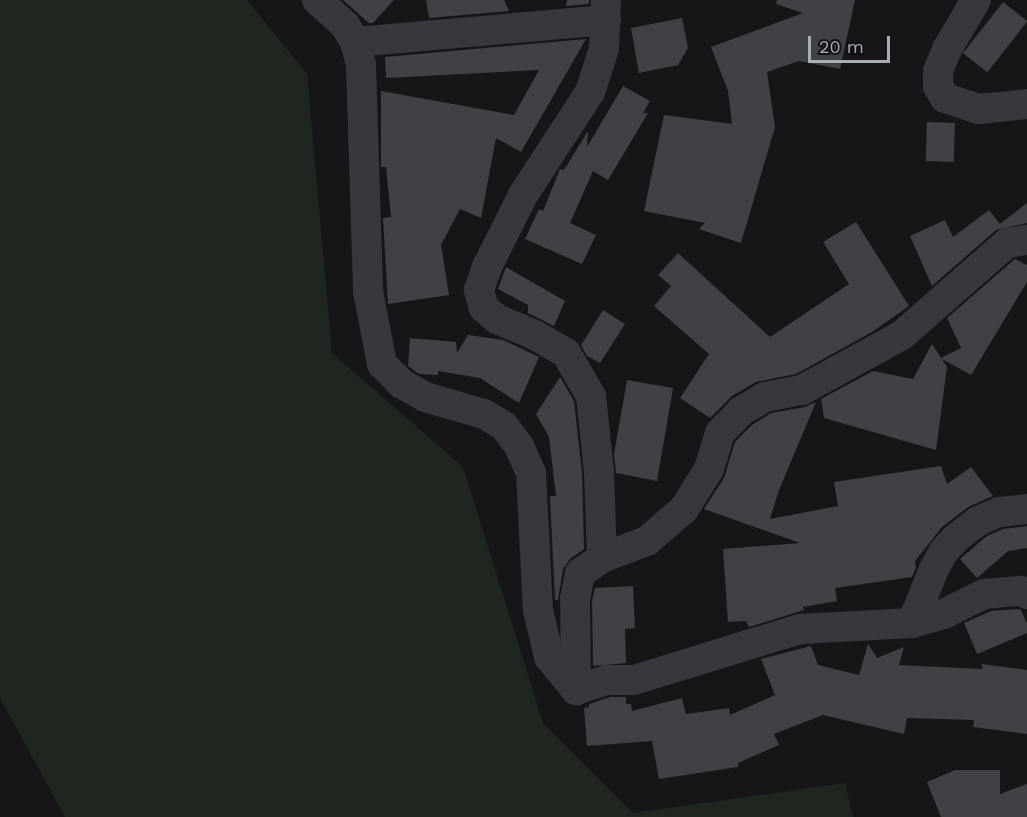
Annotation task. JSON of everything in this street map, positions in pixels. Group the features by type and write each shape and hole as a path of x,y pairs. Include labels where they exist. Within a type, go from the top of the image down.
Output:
{"street":[{"path":"316,0 345,25 355,42 361,65 368,291 382,364 402,384 424,397 484,414 504,426 519,446 531,473 538,610 549,657 576,690"},
{"path":"976,0 947,49 938,71 938,86 945,98 959,105 979,109 1027,104"},
{"path":"355,42 606,10 604,49 590,92 523,195 487,267 479,290 484,308 497,319 535,335 566,353 591,396 599,471 602,558"},
{"path":"576,690 575,599 580,573 602,558 647,541 684,509 709,469 720,433 741,411 765,397 802,390 902,335 1007,243 1027,240"},
{"path":"912,623 934,569 944,551 955,539 978,521 999,512 1027,510"},
{"path":"576,690 607,680 633,680 800,629 912,623 946,613 984,594 1021,591 1027,594"}],"shaded area":[{"path":"0,0 247,0 307,74 332,353 463,467 543,723 633,813 845,783 853,817 65,817 0,698"}],"building":[{"path":"343,0 394,0 373,23 369,23"},
{"path":"426,0 504,0 509,11 429,18"},
{"path":"567,0 589,0 589,4 566,6"},
{"path":"777,0 855,0 840,69 799,61 767,72 775,127 741,243 699,229 705,223 644,211 664,115 732,124 728,91 711,47 803,13 776,4"},
{"path":"1003,2 1027,22 987,72 963,53"},
{"path":"682,18 688,48 678,65 639,73 631,28"},
{"path":"586,39 521,152 496,138 481,218 460,209 441,245 449,295 388,304 383,218 391,217 386,167 381,167 381,91 514,115 539,70 386,78 385,57"},
{"path":"623,86 650,101 643,113 648,113 608,180 593,171 570,223 596,235 582,264 525,239 539,209 543,211 560,169 564,170 588,131 587,147"},
{"path":"927,122 955,123 954,162 926,161"},
{"path":"1027,203 1027,223 996,230 932,286 910,236 945,220 953,237 989,210 1000,224"},
{"path":"856,222 909,306 872,332 796,374 756,382 732,396 710,418 680,398 709,354 654,306 671,286 658,275 678,253 770,337 849,284 823,242"},
{"path":"1015,259 1027,265 1027,282 971,375 942,359 947,367 936,450 824,418 821,399 873,371 913,379 932,344 941,358 961,348 947,318"},
{"path":"506,267 565,301 554,326 528,313 528,305 498,289"},
{"path":"603,310 625,324 600,363 587,356 581,345"},
{"path":"468,335 503,340 539,357 519,403 480,378 438,371 438,375 419,374 408,366 410,338 456,342 457,353"},
{"path":"560,377 574,401 582,473 584,549 570,559 563,569 558,600 555,600 550,496 556,496 549,437 536,414"},
{"path":"627,380 673,388 657,481 616,473 614,454"},
{"path":"816,402 779,490 770,519 838,506 834,482 941,466 947,484 971,467 993,496 968,507 942,527 915,561 916,568 912,577 835,588 837,601 803,607 804,610 749,627 746,621 728,622 723,549 800,543 704,509 724,478 735,442 752,425 771,413 805,407"},
{"path":"1027,526 1027,548 1008,551 977,578 960,559 987,536 1003,529"},
{"path":"633,586 635,628 625,629 626,663 593,666 592,601 595,588"},
{"path":"1021,610 1027,624 1027,633 977,654 964,623 991,611"},
{"path":"868,644 877,658 904,647 899,665 983,669 981,664 1027,670 1027,734 973,727 974,720 907,718 904,734 823,715 774,734 779,745 738,763 738,767 659,779 652,741 587,746 584,708 589,707 589,704 610,697 626,697 626,704 631,704 632,711 682,698 686,714 729,708 730,715 775,695 761,659 811,646 818,665 859,675"},
{"path":"955,770 1000,770 1000,794 1027,784 1027,817 941,817 927,782"}]}
